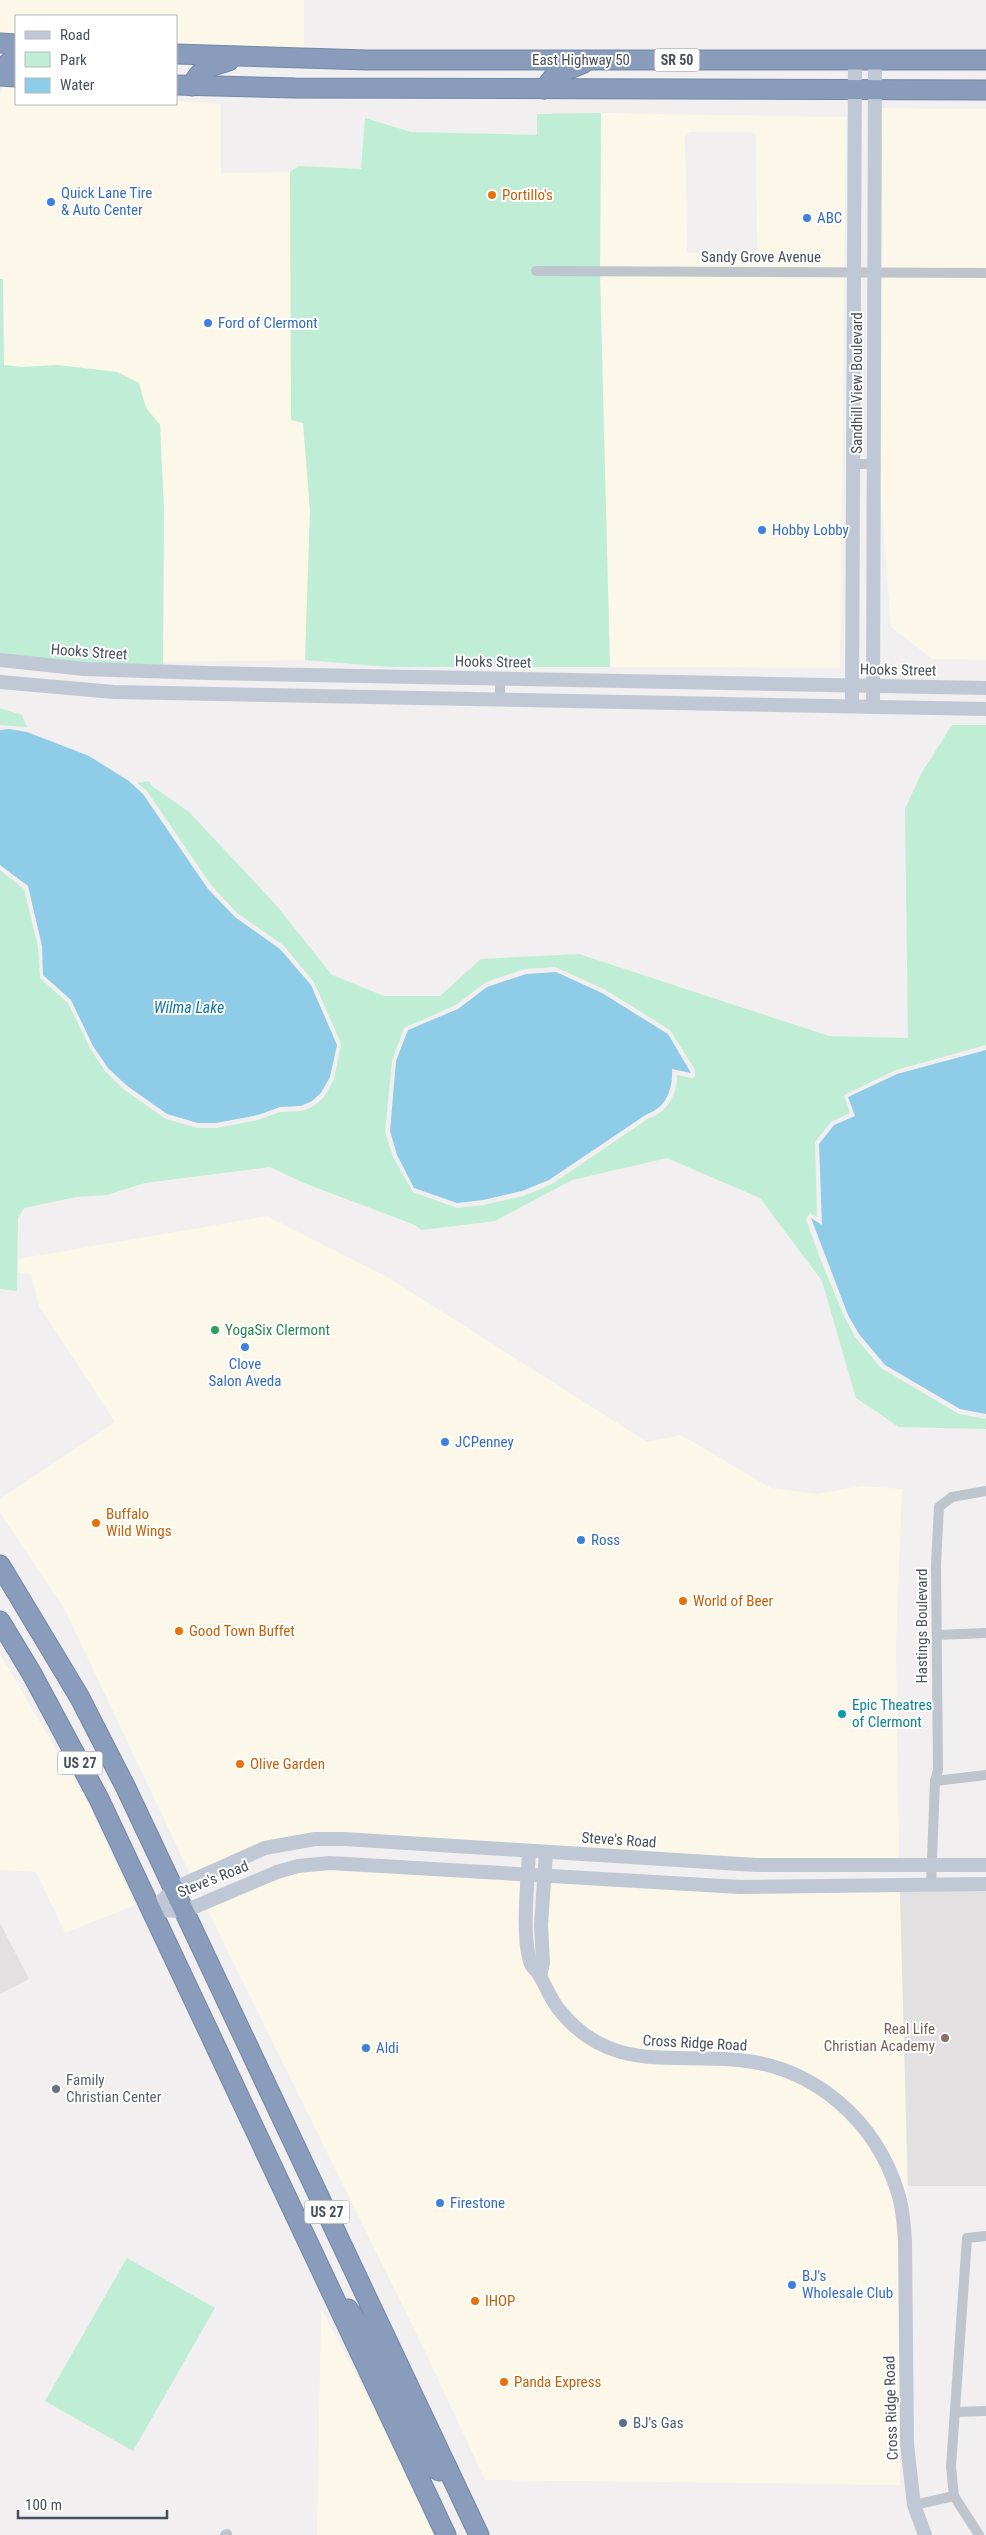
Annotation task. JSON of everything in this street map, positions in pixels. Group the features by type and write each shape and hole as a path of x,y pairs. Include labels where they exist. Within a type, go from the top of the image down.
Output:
{"highway":[{"path":"0,43 15,44"},
{"path":"0,71 15,57"},
{"path":"184,85 204,69 242,57"},
{"name":"East Highway 50","path":"180,58 242,57 367,60 986,60"},
{"path":"480,88 515,77 525,70 529,60"},
{"path":"544,89 554,75 595,60"},
{"path":"0,76 15,77"},
{"name":"East Highway 50","path":"184,85 544,89 986,90"},
{"name":"US 27","path":"0,1566 80,1698 175,1888 479,2535"},
{"path":"0,1581 30,1613"},
{"name":"US 27","path":"0,1620 76,1756 152,1910 446,2535"},
{"path":"323,2276 365,2332 430,2465 439,2471 448,2469"}],"street":[{"name":"Sandhill View Boulevard","path":"852,706 855,60"},
{"name":"Sandhill View Boulevard","path":"873,707 875,60"},
{"name":"Sandy Grove Avenue","path":"536,272 986,273"},
{"path":"853,464 873,464"},
{"name":"Hooks Street","path":"0,660 84,669 986,688"},
{"path":"500,679 500,700"},
{"path":"0,682 114,692 986,709"},
{"name":"Hastings Boulevard","path":"931,1885 935,1780 938,1770 937,1535 939,1507 952,1497 986,1491"},
{"path":"937,1635 986,1632"},
{"path":"935,1780 986,1775"},
{"name":"Steve's Road","path":"152,1910 175,1888 265,1848 315,1840 344,1839 756,1865 986,1865"},
{"name":"Cross Ridge Road","path":"529,1851 528,1944 531,1965 540,1976 546,1990 560,2012 574,2026 596,2042 638,2057 738,2060 758,2063 789,2072 815,2085 848,2110 878,2146 898,2193 902,2211 905,2241 905,2410 914,2505 925,2535"},
{"path":"540,1976 543,1963 541,1925 546,1852"},
{"name":"Steve's Road","path":"152,1910 185,1911 266,1875 319,1863 740,1887 986,1884"},
{"path":"979,2535 954,2496 951,2467 967,2238 986,2236"},
{"path":"955,2412 986,2411"},
{"path":"914,2505 954,2496"}],"shaded area":[{"path":"0,0 304,0 304,48 178,46 178,15 15,15 15,35 0,34"},
{"path":"2,82 15,84 15,105 178,105 178,101 221,104 221,173 290,172 291,420 303,422 310,510 305,660 163,662 164,511 160,424 146,408 139,383 117,372 58,365 22,367 4,365 3,280 0,279 0,93 2,92"},
{"path":"880,108 986,109 986,660 932,659 891,627 878,464"},
{"path":"601,113 846,117 840,668 610,667 600,273","holes":["690,132 752,132 756,134 757,248 754,253 690,253 687,251 685,137"]},
{"path":"267,1216 389,1278 647,1442 681,1435 771,1488 817,1494 862,1486 902,1489 896,1647 899,1858 767,1860 263,1842 190,1874 65,1610 0,1513 0,1499 115,1422 39,1306 31,1274 18,1273 18,1259"},
{"path":"0,1654 89,1805 135,1905 65,1933 36,1872 0,1870"},
{"path":"319,1869 523,1880 534,1981 619,2058 653,2065 738,2066 778,2074 813,2090 845,2114 874,2149 893,2195 900,2241 900,2485 485,2480 422,2345 206,1907 288,1874"},
{"path":"549,1882 739,1894 900,1891 908,2212 893,2165 802,2071 638,2051 599,2036 577,2021 564,2008 546,1977"},
{"name":"Real Life Christian Academy","path":"986,1888 986,2186 908,2186 900,1891"},
{"path":"0,1923 29,1979 0,1994"},
{"path":"321,2308 396,2451 434,2535 317,2535"}],"green space":[{"path":"601,113 600,273 610,667 389,667 305,660 310,510 303,423 291,420 290,172 298,166 361,169 365,118 411,132 537,135 537,114"},
{"path":"0,279 3,279 4,365 22,367 58,365 117,372 139,383 146,408 160,425 164,511 163,666 84,663 0,655"},
{"path":"0,708 22,715 27,727 0,725"},
{"path":"952,725 986,725 986,1045 896,1070 844,1095 850,1113 831,1122 815,1142 817,1217 810,1213 806,1219 845,1318 855,1337 881,1368 959,1414 986,1419 986,1429 899,1427 856,1398 822,1281 760,1198 667,1158 572,1180 495,1221 421,1230 415,1225 304,1183 270,1167 145,1183 107,1195 76,1197 24,1208 18,1218 17,1291 0,1289 0,870 24,889 38,947 40,978 68,1003 90,1048 105,1071 123,1089 166,1119 197,1128 216,1128 258,1120 280,1112 302,1111 314,1106 324,1097 334,1079 341,1044 314,982 283,945 237,913 211,885 147,791 137,783 149,781 151,785 190,813 276,905 332,975 384,996 440,996 481,959 579,954 829,1036 908,1038 905,809 921,774","holes":["555,967 604,989 670,1030 695,1070 695,1076 692,1078 677,1075 676,1089 666,1107 552,1184 524,1196 483,1205 457,1208 413,1192 393,1157 385,1132 392,1061 404,1028 456,1005 486,982 525,969"]},
{"path":"127,2258 215,2308 133,2451 45,2401"}],"water":[{"name":"Wilma Lake","path":"9,729 27,732 89,756 129,781 143,794 208,889 235,917 280,949 311,985 337,1045 330,1077 321,1093 312,1101 301,1106 280,1107 258,1115 216,1123 198,1123 167,1114 126,1085 108,1068 93,1046 71,1000 43,975 42,946 28,886 0,865 0,730"},
{"path":"556,972 602,993 668,1034 691,1073 672,1069 670,1090 659,1107 549,1180 522,1191 483,1200 457,1203 414,1188 397,1155 390,1131 396,1061 408,1030 458,1009 487,987 526,974"},
{"path":"986,1050 986,1414 960,1409 885,1365 859,1334 848,1315 811,1218 822,1225 819,1144 834,1125 855,1116 848,1097 897,1074"}],"place":[{"name":"Portillo's","path":"492,195"},
{"name":"Quick Lane Tire & Auto Center","path":"51,202"},
{"name":"ABC","path":"807,218"},
{"name":"Ford of Clermont","path":"208,323"},
{"name":"Hobby Lobby","path":"762,530"},
{"name":"YogaSix Clermont","path":"215,1330"},
{"name":"Clove Salon Aveda","path":"245,1347"},
{"name":"JCPenney","path":"445,1442"},
{"name":"Buffalo Wild Wings","path":"96,1523"},
{"name":"Ross","path":"581,1540"},
{"name":"World of Beer","path":"683,1601"},
{"name":"Good Town Buffet","path":"179,1631"},
{"name":"Epic Theatres of Clermont","path":"842,1714"},
{"name":"Olive Garden","path":"240,1764"},
{"name":"Real Life Christian Academy","path":"945,2038"},
{"name":"Aldi","path":"366,2048"},
{"name":"Family Christian Center","path":"56,2089"},
{"name":"Firestone","path":"440,2203"},
{"name":"BJ's Wholesale Club","path":"792,2285"},
{"name":"IHOP","path":"475,2301"},
{"name":"Panda Express","path":"504,2382"},
{"name":"BJ's Gas","path":"623,2423"}]}
